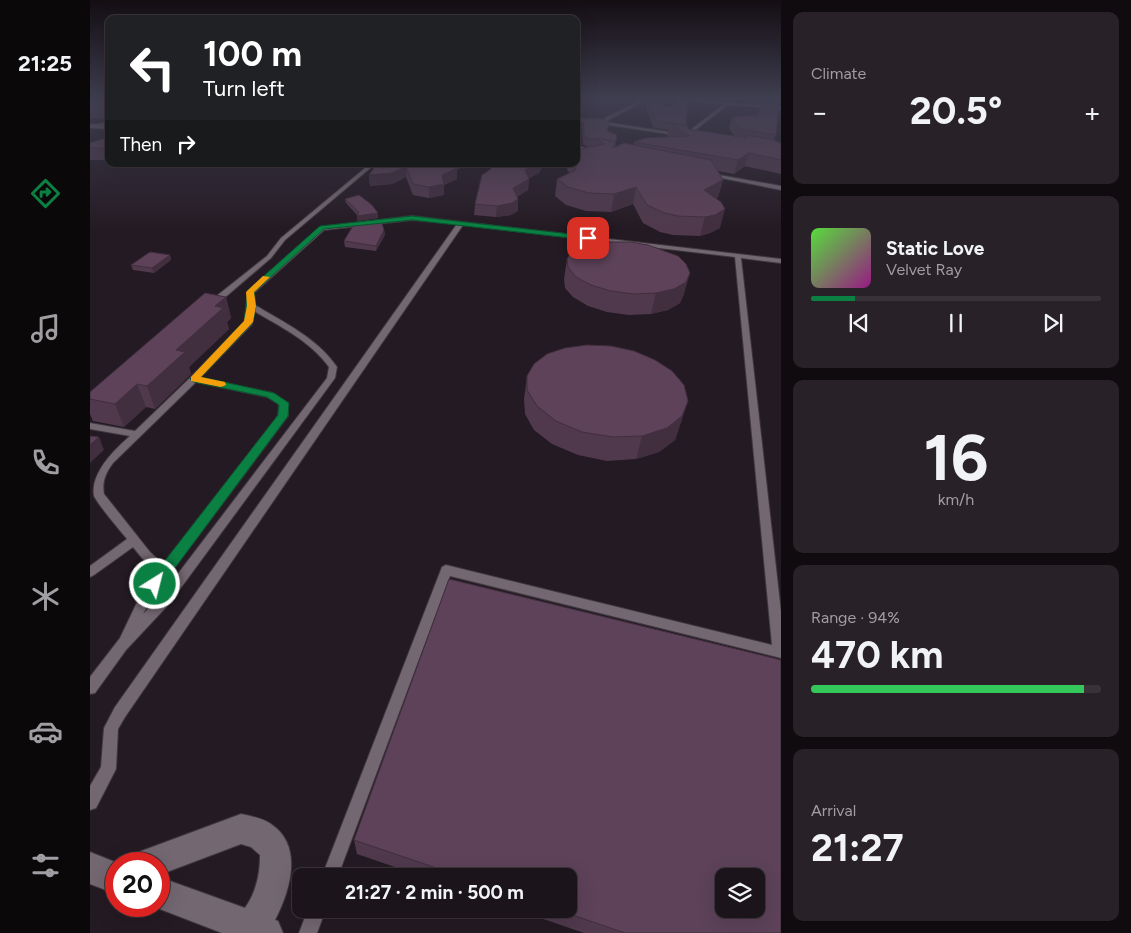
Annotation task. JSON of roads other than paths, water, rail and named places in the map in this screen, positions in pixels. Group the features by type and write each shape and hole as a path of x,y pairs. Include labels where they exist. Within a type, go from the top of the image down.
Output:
{"street":[{"path":"170,856 241,829 254,830 261,834 273,849 277,870 271,896 263,913 259,930 170,897"}],"lane":[{"path":"580,148 604,153"},
{"path":"206,309 269,257 283,239 369,167"},
{"path":"697,172 781,188"},
{"path":"164,572 146,555 99,495 97,487 102,471 248,322 252,306 250,292 322,228 412,218 781,261"},
{"path":"90,802 108,769 111,728 120,712 461,223"},
{"path":"333,868 446,570 780,653 738,256"},
{"path":"90,688 121,646 166,600 331,378 334,367 328,358 308,342 252,306"},
{"path":"121,646 146,596 283,416 284,403 270,395 194,379"},
{"path":"90,426 137,434"},
{"path":"90,572 102,561 134,540"},
{"path":"308,933 314,918"}]}
